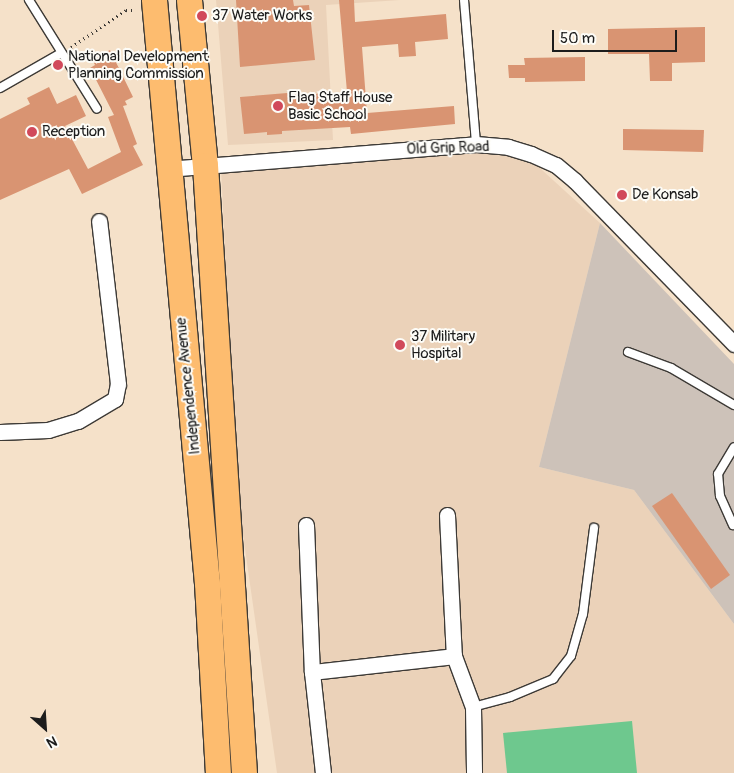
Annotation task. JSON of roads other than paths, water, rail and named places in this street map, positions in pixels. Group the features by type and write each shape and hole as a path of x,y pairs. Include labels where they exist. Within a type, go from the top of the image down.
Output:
{"highway":[{"name":"Independence Avenue","path":"189,0 205,165 244,773"},
{"name":"Independence Avenue","path":"146,5 167,169 207,583 218,773"}],"street":[{"name":"Old Grip Road","path":"167,169 476,144 508,147 556,165 734,344"},
{"path":"0,432 48,430 78,421 115,399 118,384 99,221"},
{"path":"446,515 454,656 473,707 474,773"},
{"path":"306,525 312,672 323,773"},
{"path":"312,672 454,656"}],"lane":[{"path":"28,0 97,109"},
{"path":"464,0 476,144"},
{"path":"0,88 61,53"},
{"path":"628,352 671,368 734,405"},
{"path":"734,447 718,474 720,496 734,526"},
{"path":"473,707 510,697 553,679 571,656 583,614 594,528"}],"place":[{"name":"37 Water Works","path":"202,16"},
{"name":"National Development Planning Commission","path":"58,65"},
{"name":"Flag Staff House Basic School","path":"278,106"},
{"name":"Reception","path":"32,132"},
{"name":"De Konsab","path":"622,195"},
{"name":"37 Military Hospital","path":"400,345"}]}
